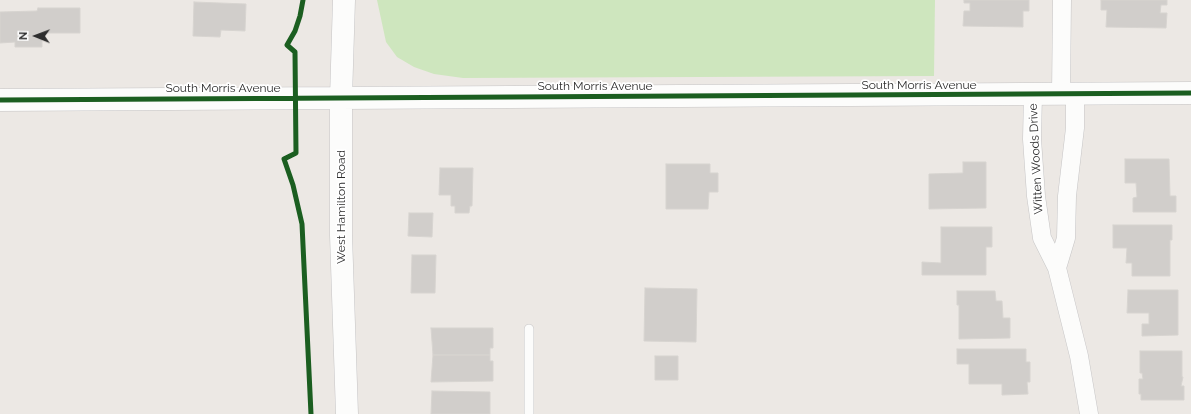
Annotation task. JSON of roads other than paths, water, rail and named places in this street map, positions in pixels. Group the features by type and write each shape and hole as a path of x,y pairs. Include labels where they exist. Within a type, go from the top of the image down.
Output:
{"street":[{"name":"West Hamilton Road","path":"344,0 341,98 341,243 347,414"},
{"path":"1057,268 1066,238 1067,196 1075,128 1068,94 1062,0"},
{"name":"South Morris Avenue","path":"0,100 1191,93"},
{"name":"Witten Woods Drive","path":"1032,94 1032,139 1036,196 1042,238 1057,268 1079,356 1089,414"}],"lane":[{"path":"529,329 529,414"}]}
